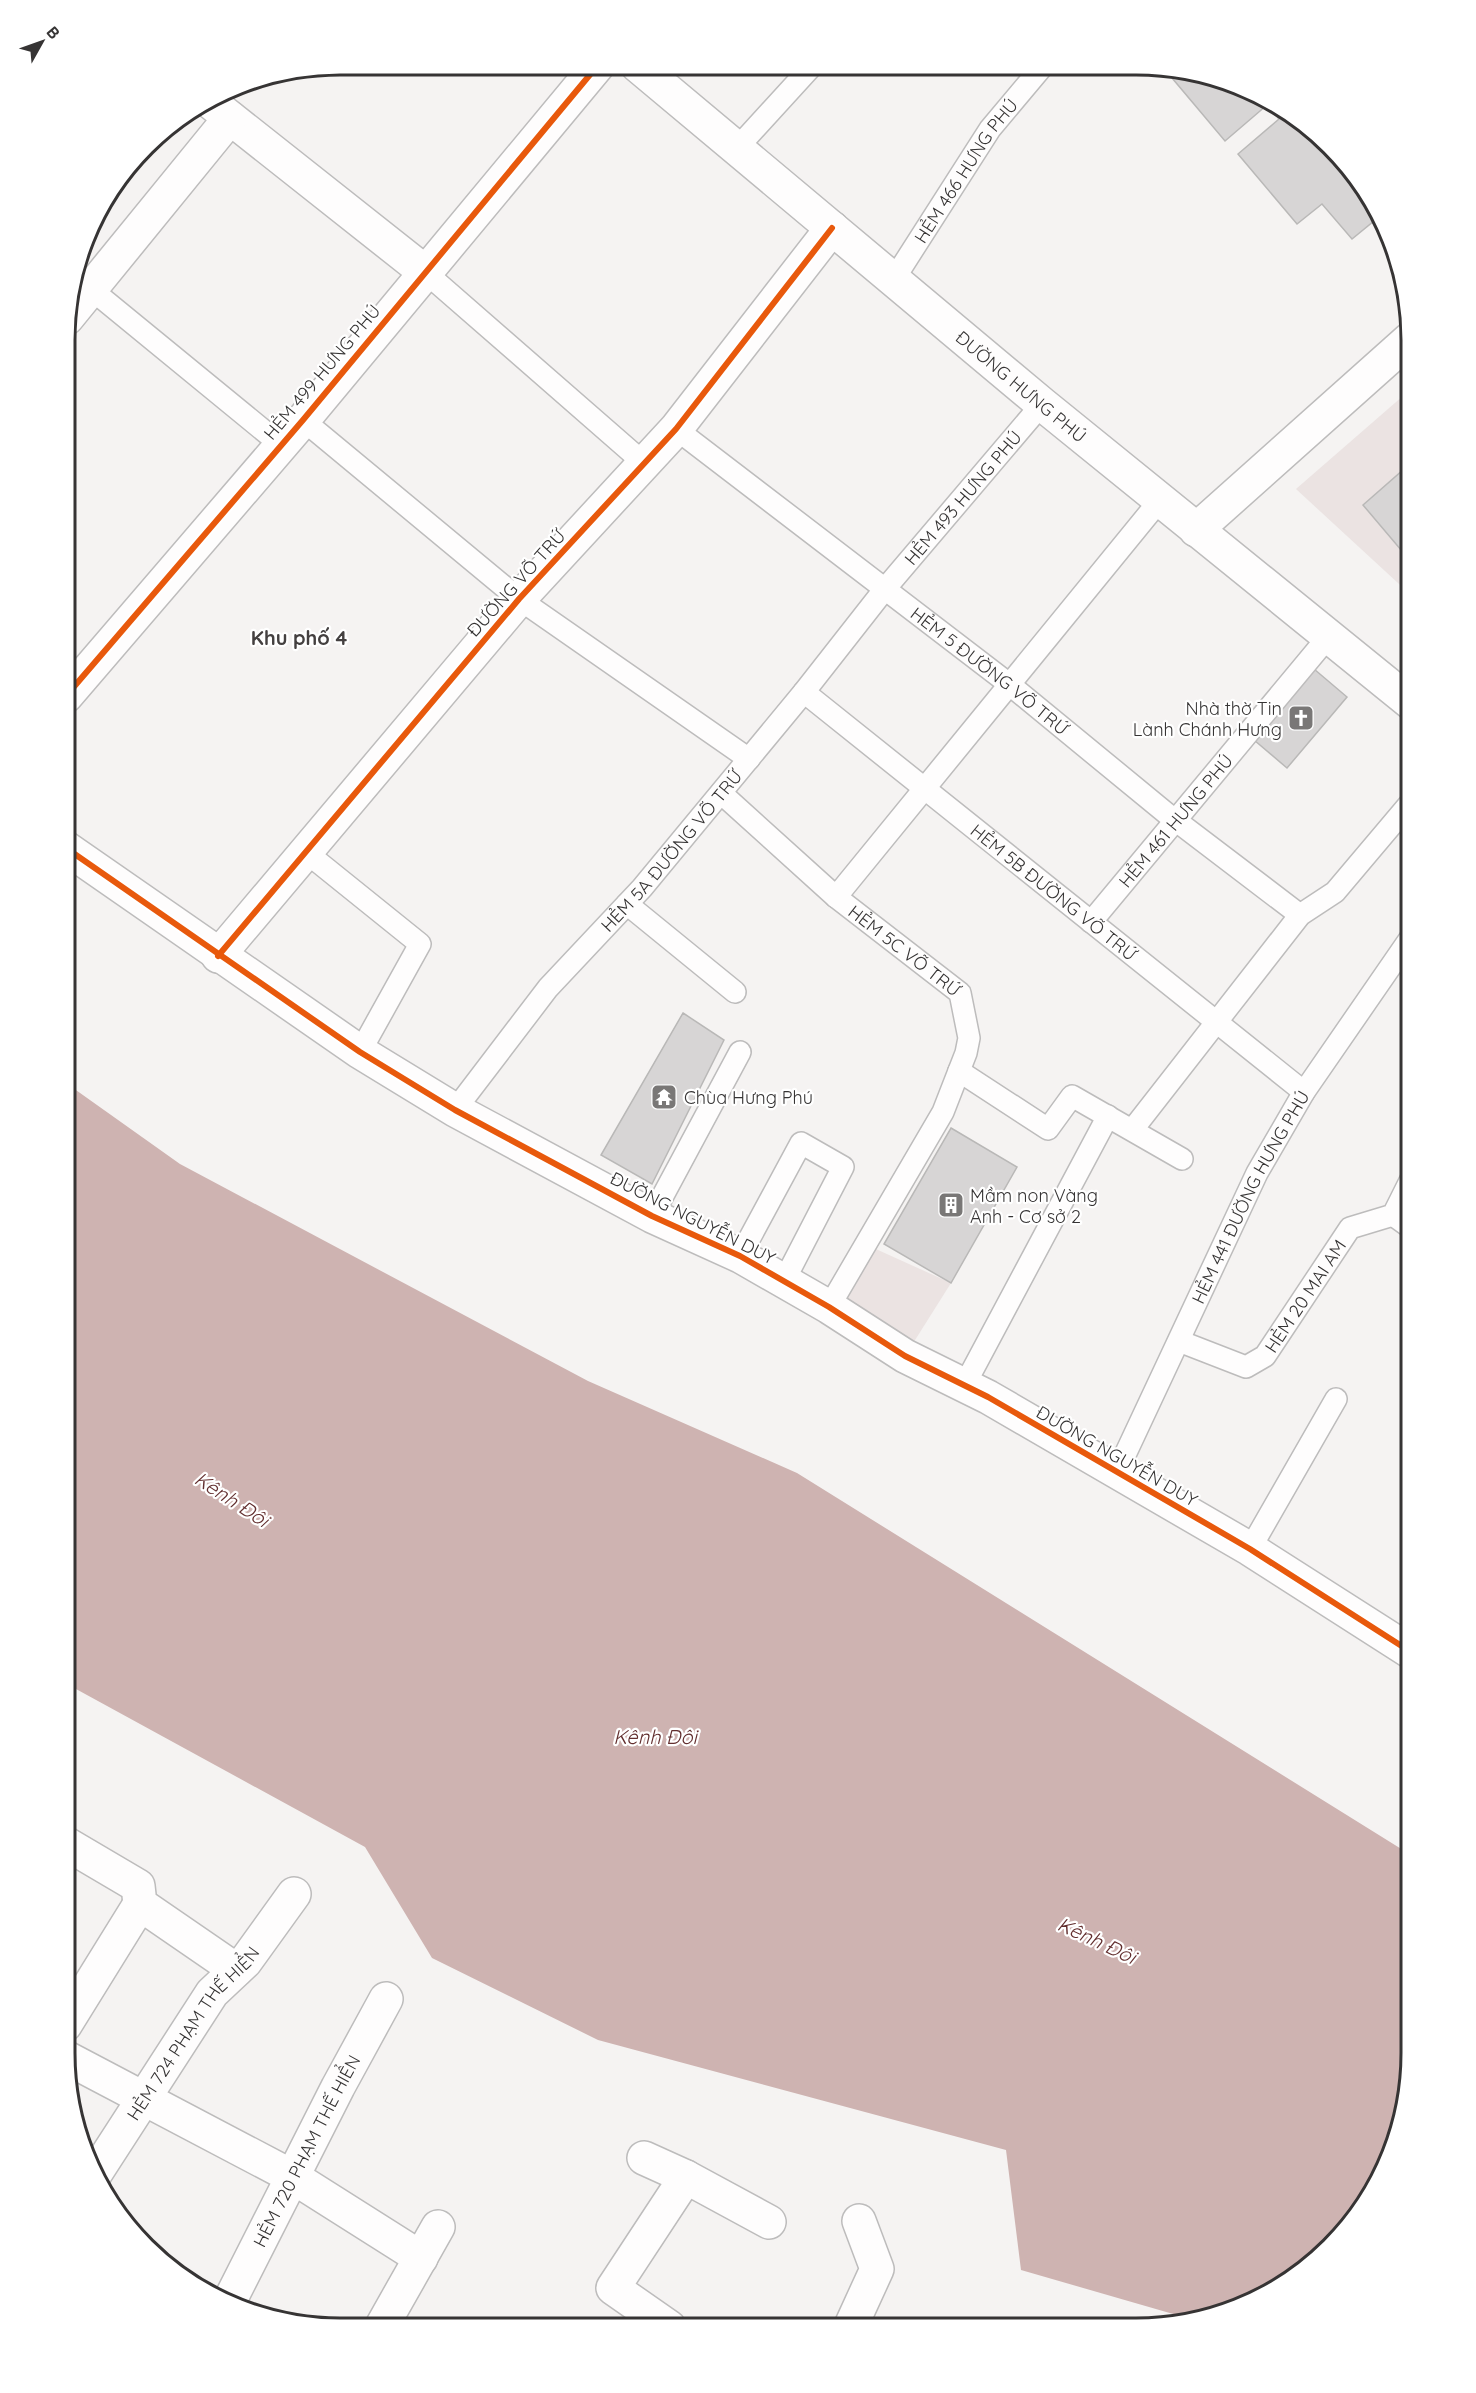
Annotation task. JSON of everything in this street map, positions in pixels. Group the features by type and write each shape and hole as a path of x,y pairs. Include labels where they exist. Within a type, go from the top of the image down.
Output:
{"street":[{"name":"HẺM 499 HƯNG PHÚ","path":"75,685 280,444 303,420 590,75"},
{"name":"ĐƯỜNG HƯNG PHÚ","path":"649,75 1042,404 1401,695"},
{"path":"83,282 220,110 425,272"},
{"name":"ĐƯỜNG VÕ TRỨ","path":"218,956 519,599 676,429 832,228"},
{"path":"1196,530 1401,347"},
{"name":"ĐƯỜNG NGUYỄN DUY","path":"75,854 218,956 360,1052 455,1110 652,1216 740,1256 829,1307 905,1356 988,1397 1116,1474 1250,1549 1401,1646"},
{"path":"75,1849 138,1886 140,1904 75,2007"},
{"name":"HẺM 724 PHẠM THẾ HIỂN","path":"100,2165 212,1993 236,1970 294,1894"},
{"path":"140,1904 236,1970"},
{"name":"HẺM 720 PHẠM THẾ HIỂN","path":"232,2295 386,1998"},
{"path":"76,2063 293,2176 421,2258"},
{"path":"644,2158 686,2177 769,2222"},
{"path":"656,2318 613,2288 686,2177"},
{"path":"855,2318 877,2269 859,2221"},
{"path":"387,2318 438,2227"}],"lane":[{"path":"738,147 804,75"},
{"name":"HẺM 466 HƯNG PHÚ","path":"894,279 990,129 1035,75"},
{"path":"425,272 645,464"},
{"path":"83,282 280,444"},
{"name":"HẺM 493 HƯNG PHÚ","path":"884,590 1042,404"},
{"path":"303,420 519,599 749,759"},
{"name":"HẺM 5 ĐƯỜNG VÕ TRỨ","path":"676,429 1009,684 1176,819 1300,915"},
{"path":"836,897 1160,500"},
{"name":"HẺM 5A ĐƯỜNG VÕ TRỨ","path":"455,1110 548,988 627,904 721,793 884,590"},
{"name":"HẺM 461 HƯNG PHÚ","path":"1091,922 1328,637"},
{"name":"HẺM 5B ĐƯỜNG VÕ TRỨ","path":"804,692 1304,1092"},
{"name":"HẺM 5C VÕ TRỨ","path":"721,793 836,897 960,993 969,1038 943,1112 829,1307"},
{"path":"1133,1129 1300,915 1335,892 1401,814"},
{"path":"307,853 420,944 360,1052"},
{"path":"627,904 735,992"},
{"name":"HẺM 441 ĐƯỜNG HƯNG PHÚ","path":"1116,1474 1257,1173 1304,1092 1401,951"},
{"path":"652,1216 740,1052"},
{"path":"959,1071 1048,1129 1072,1096 1182,1159"},
{"path":"964,1386 1108,1116"},
{"path":"740,1256 801,1143 843,1167 784,1281"},
{"path":"1401,1199 1393,1215 1401,1221"},
{"name":"HẺM 20 MAI AM","path":"1179,1341 1246,1367 1265,1356 1350,1228 1393,1215"},
{"path":"1250,1549 1336,1399"}],"shaded area":[{"path":"1401,398 1401,586 1296,489"},
{"path":"867,1245 951,1283 905,1356 829,1307"}],"water":[{"name":"Kênh Đôi","path":"75,1089 180,1164 588,1381 797,1473 1401,1849 1401,2053 1399,2087 1392,2121 1374,2170 1356,2200 1335,2228 1311,2252 1283,2273 1253,2291 1221,2304 1176,2315 1021,2270 1006,2150 598,2040 432,1958 365,1847 75,1688"}],"building":[{"path":"1171,77 1221,89 1263,108 1225,141"},
{"path":"1277,116 1311,141 1335,165 1356,193 1373,222 1352,239 1322,204 1297,224 1238,154 1279,119"},
{"path":"1401,472 1401,550 1363,505"},
{"name":"Nhà thờ Tin Lành Chánh Hưng","path":"1314,669 1347,697 1287,768 1254,740"},
{"name":"Chùa Hưng Phú","path":"683,1013 724,1040 652,1184 601,1155"},
{"name":"Mầm non Vàng Anh - Cơ sở 2","path":"951,1128 1017,1167 951,1283 884,1244"}],"cycle path":[{"path":"75,686 303,420 590,75"},
{"path":"218,956 519,599 676,429 832,228"},
{"path":"75,854 360,1052 455,1110 652,1216 740,1256 829,1307 905,1356 988,1397 1250,1549 1401,1646"}],"place":[{"name":"Nhà thờ Tin Lành Chánh Hưng","path":"1301,718"},
{"name":"Chùa Hưng Phú","path":"664,1097"},
{"name":"Mầm non Vàng Anh - Cơ sở 2","path":"951,1205"}],"district":[{"name":"Khu phố 4","path":"299,637"}]}
